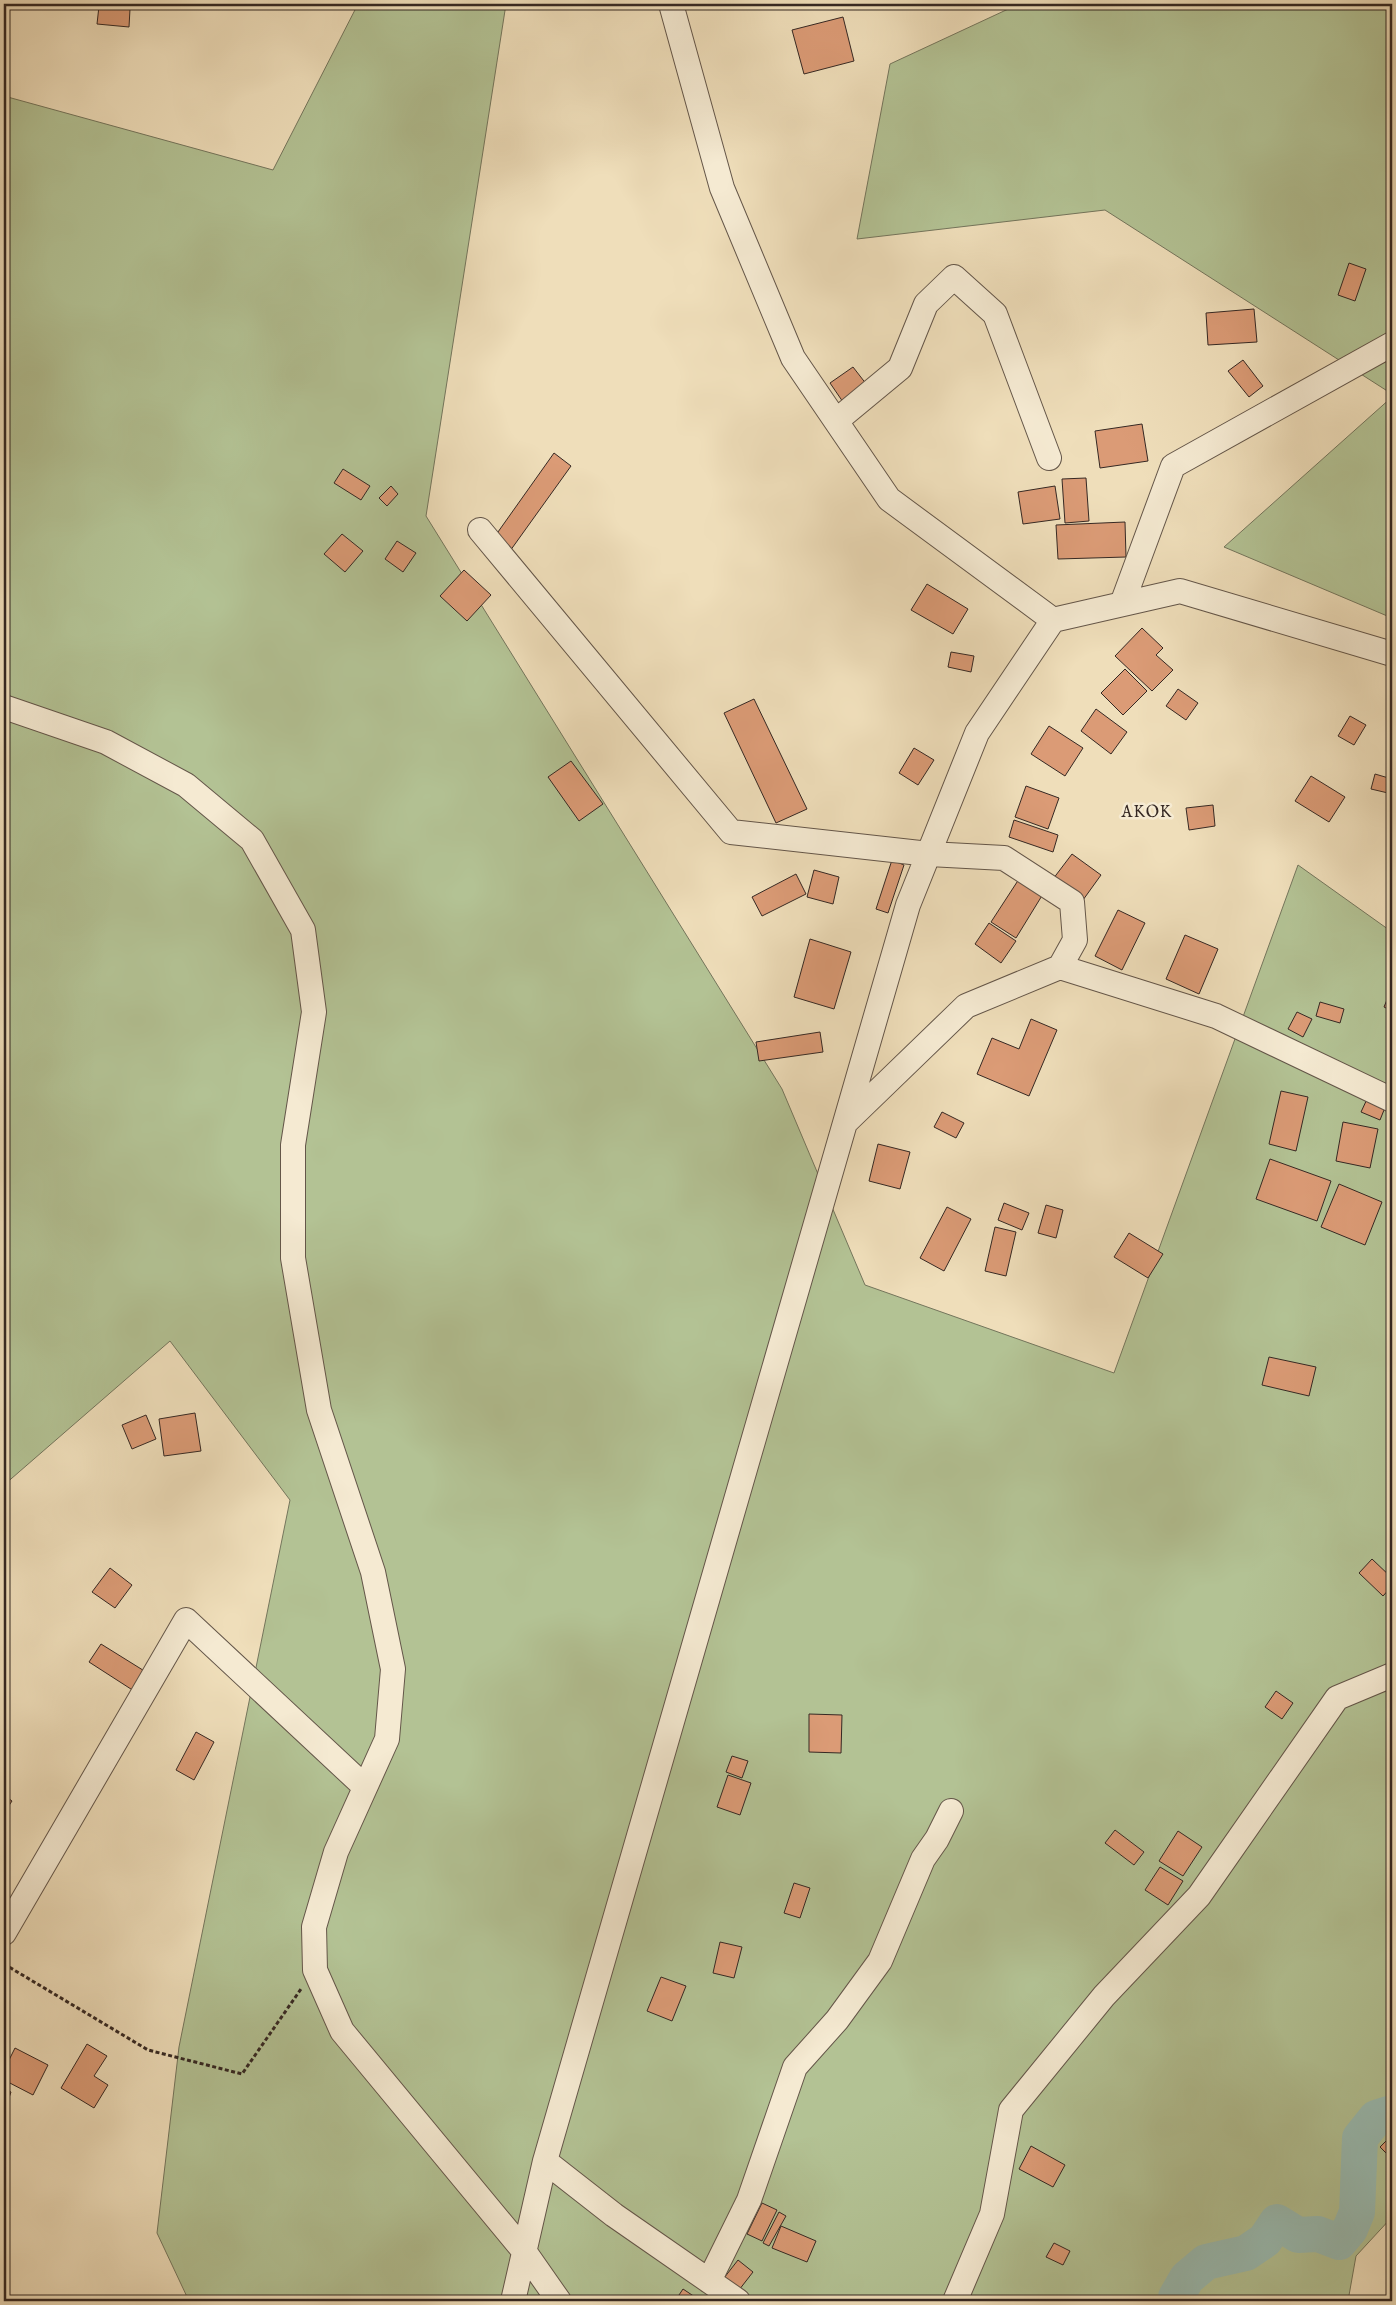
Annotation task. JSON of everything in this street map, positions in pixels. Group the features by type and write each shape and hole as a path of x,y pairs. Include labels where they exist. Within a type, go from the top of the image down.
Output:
{"street":[{"path":"671,4 722,188 792,358 889,499 1053,620"},
{"path":"836,422 900,368 926,304 954,277 995,314 1048,458"},
{"path":"1122,604 1173,466 1392,344"},
{"path":"480,530 731,832 929,854 1004,858 1072,902 1075,940 1060,967 966,1006 845,1122"},
{"path":"513,2301 545,2161 908,905 977,733 1053,620 1180,591 1392,654"},
{"path":"4,707 106,742 186,785 252,840 303,930 314,1012 293,1145 293,1258 319,1410 372,1572 393,1669 387,1739 336,1852 314,1927 315,1970 342,2031 524,2251 559,2301"},
{"path":"1060,967 1216,1016 1392,1100"},
{"path":"4,1933 186,1620 365,1787"},
{"path":"954,2301 992,2214 1010,2110 1104,1996 1199,1896 1337,1698 1392,1675"},
{"path":"709,2281 749,2200 795,2067 837,2020 880,1961 923,1859 937,1839 951,1812"},
{"path":"545,2161 614,2214 738,2301"}],"path":[{"path":"4,1964 148,2050 242,2074 315,1970"}],"green space":[{"path":"358,4 506,4 426,516 782,1089 865,1285 1114,1373 1298,865 1392,932 1392,2217 1356,2256 1348,2301 189,2301 157,2233 179,2047 290,1500 170,1341 4,1485 4,96 273,170"},
{"path":"1019,4 1392,4 1392,394 1105,210 857,239 890,64"},
{"path":"1392,397 1392,618 1224,547"}],"building":[{"path":"99,6 130,9 129,27 97,24"},
{"path":"843,17 854,61 804,74 792,30"},
{"path":"1349,263 1366,269 1355,301 1338,295"},
{"path":"1254,309 1257,342 1208,345 1206,313"},
{"path":"1243,360 1263,386 1249,397 1228,371"},
{"path":"853,367 867,385 843,402 830,383"},
{"path":"1142,424 1148,461 1100,468 1095,431"},
{"path":"554,453 571,466 510,551 493,539"},
{"path":"343,469 370,486 361,500 334,483"},
{"path":"1086,478 1089,521 1065,523 1062,479"},
{"path":"391,486 398,494 387,506 379,498"},
{"path":"1055,486 1060,519 1023,524 1018,492"},
{"path":"1125,522 1126,557 1058,559 1056,525"},
{"path":"342,534 363,551 345,572 324,554"},
{"path":"397,541 416,553 403,572 385,559"},
{"path":"464,570 491,595 467,621 440,596"},
{"path":"927,584 968,609 953,634 911,610"},
{"path":"1142,628 1163,648 1156,655 1173,670 1152,691 1115,656"},
{"path":"951,652 974,656 971,672 948,667"},
{"path":"1125,669 1147,691 1123,715 1101,693"},
{"path":"1178,689 1198,703 1186,720 1166,706"},
{"path":"754,699 807,809 776,823 724,713"},
{"path":"1096,709 1127,732 1111,754 1081,731"},
{"path":"1350,716 1366,725 1354,745 1338,736"},
{"path":"1049,726 1083,748 1065,776 1031,754"},
{"path":"914,748 934,760 918,785 899,773"},
{"path":"571,761 603,804 579,821 548,777"},
{"path":"1375,774 1392,779 1388,793 1371,789"},
{"path":"1311,776 1345,797 1329,822 1295,801"},
{"path":"1026,786 1059,798 1048,829 1015,817"},
{"path":"1213,805 1215,826 1189,830 1186,808"},
{"path":"1014,820 1058,835 1053,852 1009,837"},
{"path":"1072,854 1101,875 1083,900 1053,879"},
{"path":"892,860 904,865 888,913 876,909"},
{"path":"814,870 839,877 833,904 807,897"},
{"path":"796,874 806,894 762,916 752,897"},
{"path":"1019,879 1043,894 1016,938 991,922"},
{"path":"1118,910 1145,923 1122,970 1095,956"},
{"path":"989,923 1016,941 1001,963 975,944"},
{"path":"1185,935 1218,949 1199,994 1166,979"},
{"path":"810,939 851,952 834,1009 794,997"},
{"path":"1392,991 1392,1011 1384,1007"},
{"path":"1320,1002 1344,1009 1340,1023 1316,1016"},
{"path":"1297,1012 1312,1019 1303,1037 1288,1029"},
{"path":"1031,1019 1057,1030 1029,1096 977,1074 992,1038 1019,1049"},
{"path":"820,1032 823,1052 759,1061 756,1042"},
{"path":"1281,1091 1308,1097 1296,1151 1269,1144"},
{"path":"1368,1097 1386,1105 1380,1120 1361,1112"},
{"path":"942,1112 964,1123 956,1138 934,1127"},
{"path":"1343,1122 1378,1129 1370,1168 1336,1161"},
{"path":"878,1144 910,1152 900,1189 869,1181"},
{"path":"1270,1159 1331,1181 1317,1221 1256,1199"},
{"path":"1339,1184 1382,1202 1365,1245 1321,1227"},
{"path":"1004,1203 1029,1213 1022,1230 998,1220"},
{"path":"1046,1205 1063,1210 1056,1238 1038,1233"},
{"path":"947,1207 971,1219 944,1271 920,1258"},
{"path":"995,1227 1016,1232 1006,1276 985,1271"},
{"path":"1129,1233 1163,1254 1148,1278 1114,1257"},
{"path":"1269,1357 1316,1367 1309,1396 1262,1385"},
{"path":"195,1413 201,1451 164,1456 159,1419"},
{"path":"146,1415 156,1439 132,1449 122,1425"},
{"path":"1372,1559 1392,1578 1392,1586 1383,1596 1359,1573"},
{"path":"110,1568 132,1585 115,1608 92,1592"},
{"path":"101,1644 146,1672 134,1691 89,1662"},
{"path":"1276,1691 1293,1703 1282,1719 1265,1707"},
{"path":"809,1714 842,1715 841,1753 809,1752"},
{"path":"196,1732 214,1742 194,1780 176,1770"},
{"path":"732,1756 748,1761 742,1778 726,1772"},
{"path":"728,1775 751,1783 740,1815 717,1807"},
{"path":"4,1795 12,1801 4,1813"},
{"path":"1115,1830 1144,1852 1134,1865 1105,1843"},
{"path":"1178,1831 1202,1847 1183,1876 1159,1861"},
{"path":"1160,1867 1183,1881 1168,1905 1145,1890"},
{"path":"794,1883 810,1888 800,1918 784,1913"},
{"path":"720,1942 742,1947 734,1978 713,1973"},
{"path":"661,1977 686,1986 672,2021 647,2011"},
{"path":"87,2044 107,2056 94,2076 108,2085 94,2108 61,2088"},
{"path":"15,2048 48,2065 33,2095 4,2080 4,2070"},
{"path":"4,2089 11,2092 4,2112"},
{"path":"1392,2135 1392,2159 1380,2147"},
{"path":"1031,2146 1065,2165 1053,2187 1019,2169"},
{"path":"762,2203 777,2210 762,2241 747,2234"},
{"path":"779,2212 786,2216 769,2246 763,2243"},
{"path":"781,2226 816,2241 807,2262 772,2248"},
{"path":"1054,2243 1070,2251 1063,2265 1046,2257"},
{"path":"738,2260 753,2272 739,2290 724,2278"},
{"path":"683,2289 701,2301 675,2301"}],"waterway":[{"path":"1177,2301 1176,2297 1187,2278 1206,2262 1246,2253 1265,2240 1277,2222 1298,2235 1318,2234 1339,2242 1350,2229 1357,2212 1360,2138 1376,2118 1392,2113"}],"district":[{"name":"AKOK","path":"1147,811"}]}
